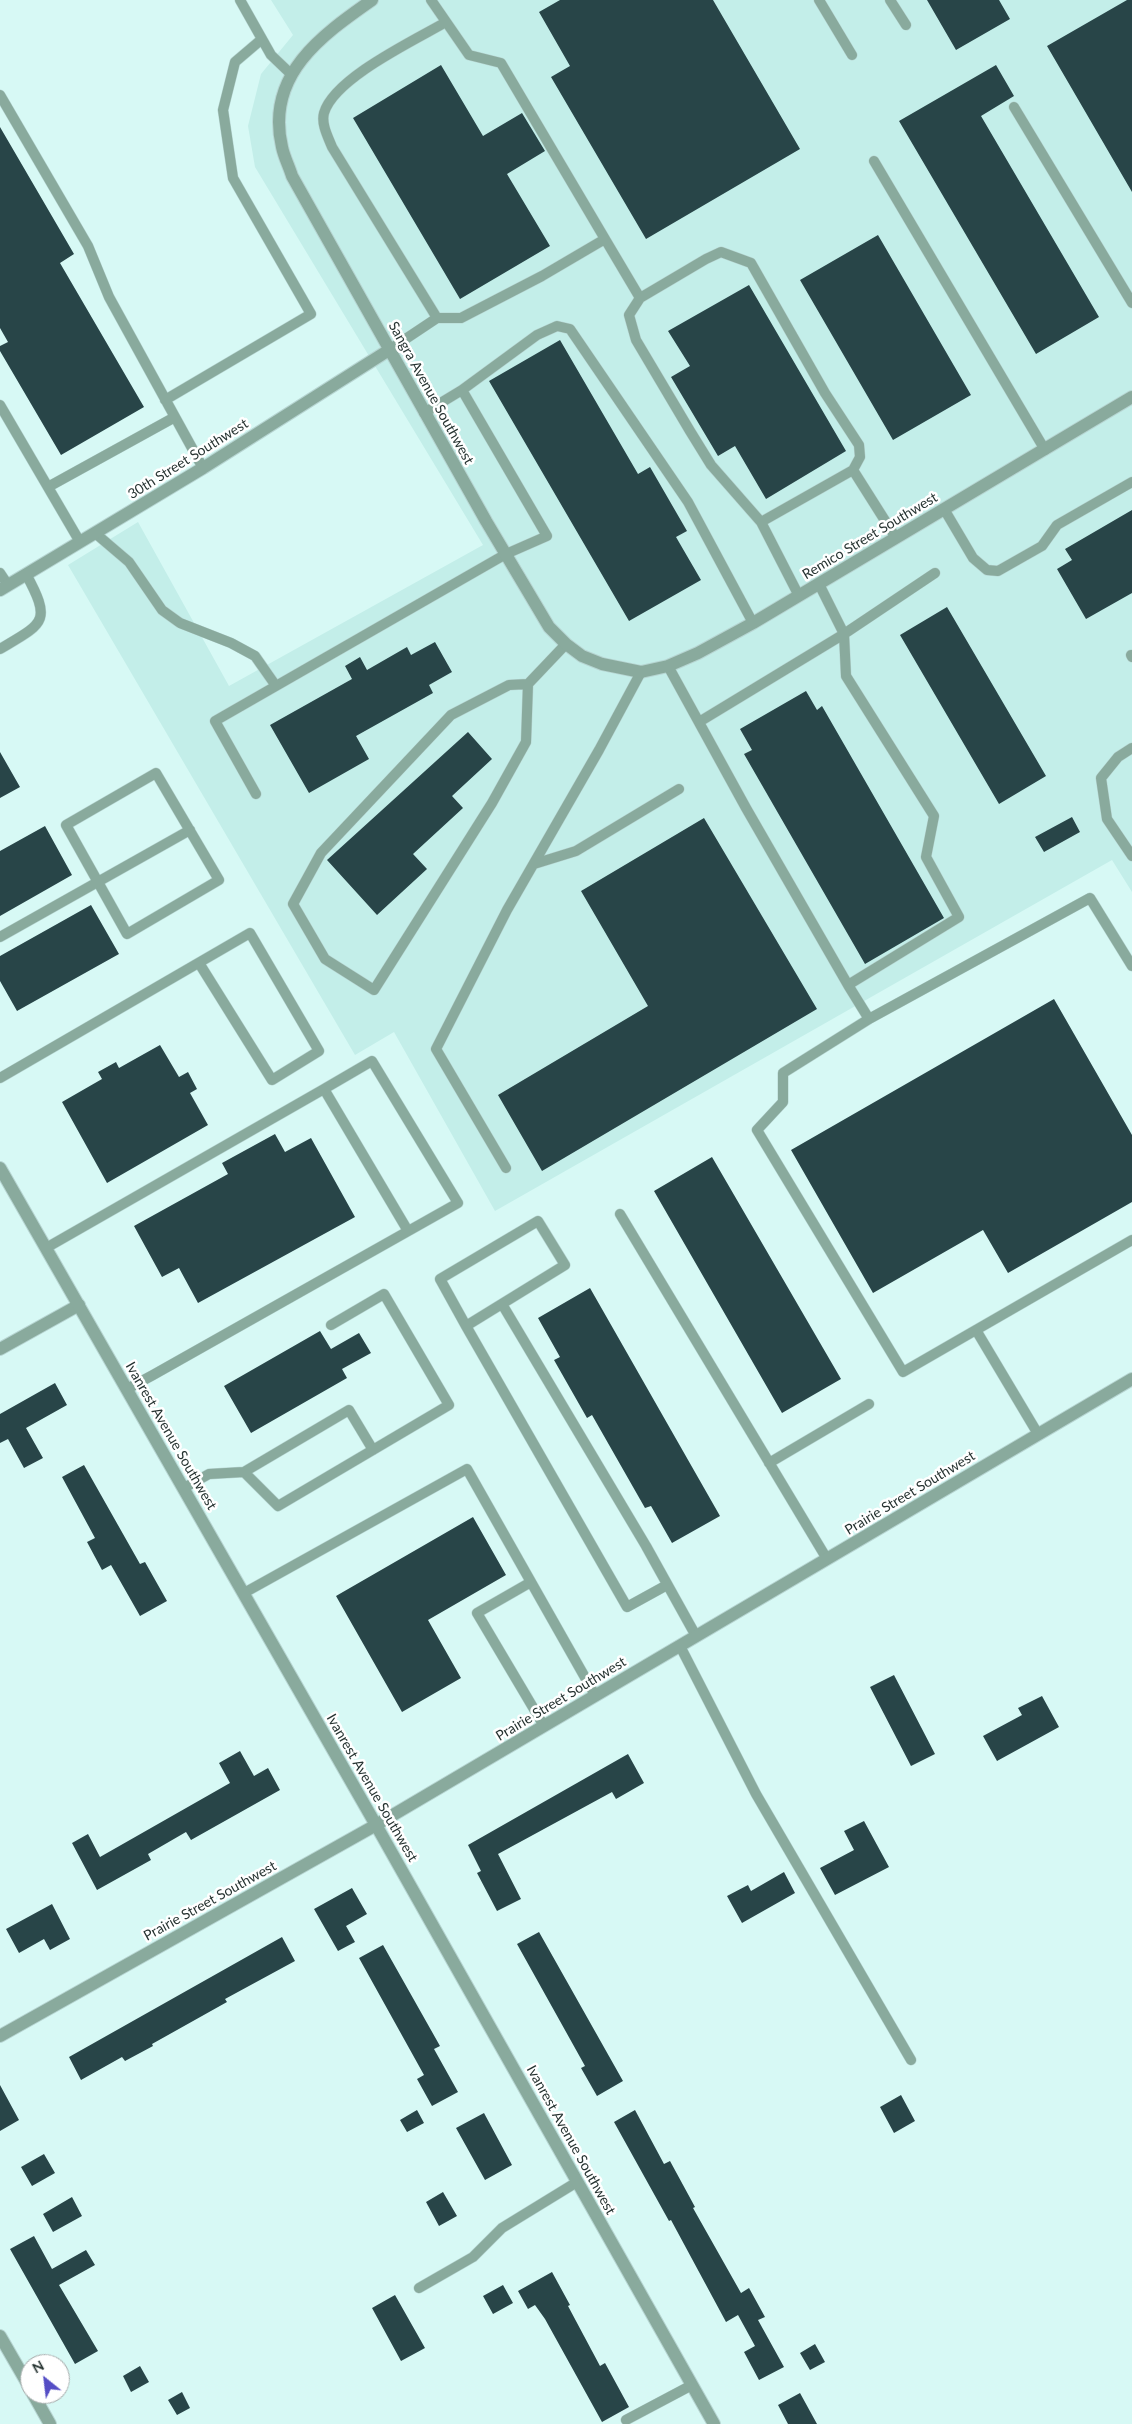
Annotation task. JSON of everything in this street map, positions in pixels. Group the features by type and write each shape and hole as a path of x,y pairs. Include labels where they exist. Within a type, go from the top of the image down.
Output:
{"street":[{"name":"Sangra Avenue Southwest","path":"372,0 329,30 303,55 291,74 283,98 280,120 282,146 292,176 424,413 549,627 566,644 582,656 612,667"},
{"name":"30th Street Southwest","path":"4,588 203,468 389,350"},
{"name":"Remico Street Southwest","path":"612,667 641,672 668,666 698,653 820,584 1132,398"},
{"name":"Ivanrest Avenue Southwest","path":"0,1168 376,1825 714,2424"},
{"path":"0,1348 79,1305"},
{"name":"Prairie Street Southwest","path":"0,2036 376,1825 1132,1379"},
{"path":"0,2336 20,2371"},
{"path":"39,2404 50,2424"}],"lane":[{"path":"240,0 272,55 291,74"},
{"path":"431,0 469,55 501,63 640,298"},
{"path":"819,0 852,55"},
{"path":"890,0 906,25"},
{"path":"437,318 332,147 325,130 324,114 337,92 367,68 446,22"},
{"path":"165,400 311,314 233,178 223,110 235,62 262,39"},
{"path":"0,95 88,246 109,297 203,468"},
{"path":"1014,107 1132,303"},
{"path":"874,161 1045,450"},
{"path":"389,350 437,318 461,318 542,276 604,239"},
{"path":"761,522 853,470 860,458 859,444 825,393 751,263 721,252 640,298 629,315 636,340 711,465 761,522 799,596"},
{"path":"424,413 462,390 537,335 557,326 570,329 688,502 753,623"},
{"path":"256,794 215,721 506,554 547,536 462,390"},
{"path":"0,405 80,542"},
{"path":"48,487 174,417"},
{"path":"853,470 896,538"},
{"path":"944,510 973,558 988,570 998,571 1042,546 1057,525 1132,482"},
{"path":"95,533 129,562 162,610 180,623 231,643 255,656 276,686"},
{"path":"0,573 4,588"},
{"path":"699,722 844,634 935,573"},
{"path":"0,649 32,630 41,618 40,601 26,574"},
{"path":"820,584 844,634 846,676 934,816 926,857 960,917 848,985"},
{"path":"528,684 509,685 451,715 321,853 293,904 324,958 374,990 492,803 526,742 528,684 566,644"},
{"path":"668,666 746,808 869,1019"},
{"path":"506,1168 436,1049 506,910 599,750 641,672"},
{"path":"1132,748 1118,756 1101,778 1107,818 1132,856"},
{"path":"156,773 190,830 219,880 127,934 66,824 156,773"},
{"path":"534,864 576,850 679,789"},
{"path":"0,937 190,830"},
{"path":"1132,966 1090,898 869,1019 782,1073 782,1102 757,1130 903,1372 1132,1240"},
{"path":"0,1078 250,933 319,1051 272,1080 199,963"},
{"path":"46,1248 372,1061 458,1203 127,1389"},
{"path":"324,1089 408,1231"},
{"path":"620,1214 826,1559"},
{"path":"466,1326 565,1265 538,1221 440,1279 466,1326 627,1607 667,1585"},
{"path":"244,1472 278,1506 449,1405 384,1294 331,1325"},
{"path":"502,1304 696,1636"},
{"path":"976,1330 1038,1434"},
{"path":"769,1463 869,1404"},
{"path":"184,1488 209,1474 244,1472 349,1410 373,1450"},
{"path":"244,1593 467,1469 595,1695"},
{"path":"531,1582 477,1613 544,1726"},
{"path":"680,1646 756,1794 911,2060"},
{"path":"419,2288 473,2257 502,2228 577,2182"},
{"path":"626,2420 692,2385"}],"shaded area":[{"path":"271,0 1132,0 1132,892 1112,860 495,1211 394,1032 355,1055 68,565 138,522 229,686 483,545 255,167 248,126 261,74 293,35"}],"building":[{"path":"560,0 713,0 800,149 646,239 551,77 570,66 539,12"},
{"path":"927,0 999,0 1010,19 956,50"},
{"path":"1127,0 1132,0 1132,192 1047,46"},
{"path":"441,65 483,136 522,113 545,151 507,174 550,246 460,299 353,118"},
{"path":"996,65 1014,96 981,116 1099,317 1036,354 899,121"},
{"path":"0,127 74,254 60,263 144,407 61,455 0,351 0,346 8,342 0,328"},
{"path":"878,235 971,395 893,440 800,280"},
{"path":"749,285 846,451 766,499 735,446 718,456 671,377 690,366 668,331"},
{"path":"560,340 638,474 650,467 687,531 676,537 701,580 629,621 489,381"},
{"path":"1132,510 1132,593 1086,619 1057,569 1072,560 1065,549"},
{"path":"947,607 1046,776 999,804 900,635"},
{"path":"435,642 452,672 429,685 433,693 356,736 369,759 309,793 270,725 352,679 345,666 360,657 367,670 407,647 411,655"},
{"path":"806,691 817,710 822,706 944,918 865,964 744,754 752,750 740,729"},
{"path":"468,732 492,759 452,796 463,808 413,854 427,869 377,915 327,860"},
{"path":"0,752 20,787 0,798"},
{"path":"1072,817 1080,832 1044,852 1035,837"},
{"path":"704,818 817,1009 542,1171 498,1095 648,1006 581,891"},
{"path":"45,826 72,875 0,916 0,851"},
{"path":"91,905 119,954 17,1011 0,981 0,956"},
{"path":"1054,999 1132,1135 1132,1202 1008,1273 983,1230 873,1293 791,1150"},
{"path":"160,1045 179,1077 188,1072 197,1089 190,1093 208,1125 107,1183 62,1102 102,1079 98,1072 116,1062 119,1068"},
{"path":"275,1134 285,1152 311,1138 355,1217 198,1303 179,1268 162,1277 134,1226 228,1174 222,1163"},
{"path":"712,1157 841,1379 782,1413 654,1191"},
{"path":"590,1288 720,1516 672,1543 651,1506 645,1508 592,1415 587,1418 554,1360 560,1357 538,1318"},
{"path":"320,1331 331,1349 359,1333 371,1353 342,1369 347,1378 251,1433 224,1386"},
{"path":"55,1383 67,1405 26,1428 43,1458 24,1468 8,1439 0,1443 0,1414"},
{"path":"84,1465 140,1564 145,1562 167,1601 140,1616 111,1565 102,1570 87,1542 95,1538 62,1477"},
{"path":"473,1517 506,1575 428,1620 461,1678 402,1712 336,1596"},
{"path":"894,1675 935,1754 911,1766 870,1687"},
{"path":"1042,1696 1059,1727 997,1761 983,1736 1022,1715 1018,1708"},
{"path":"240,1751 254,1776 268,1768 280,1790 191,1840 186,1832 148,1854 151,1860 97,1890 72,1843 88,1834 100,1857 230,1783 219,1763"},
{"path":"628,1754 644,1783 616,1799 612,1792 498,1854 521,1899 497,1911 477,1873 481,1871 468,1845"},
{"path":"864,1821 889,1867 835,1895 820,1868 854,1850 844,1831"},
{"path":"784,1872 795,1893 742,1923 727,1896 748,1885 751,1891"},
{"path":"352,1888 367,1914 346,1926 355,1942 338,1951 314,1909"},
{"path":"52,1904 70,1939 50,1950 44,1939 19,1953 6,1929"},
{"path":"539,1932 623,2081 597,2096 581,2068 585,2066 517,1944"},
{"path":"282,1937 295,1961 225,1999 227,2002 152,2044 153,2046 125,2061 122,2057 81,2080 69,2057"},
{"path":"383,1945 440,2046 434,2049 458,2092 432,2106 417,2079 424,2075 359,1958"},
{"path":"0,2085 19,2120 0,2131"},
{"path":"901,2095 915,2121 894,2133 880,2107"},
{"path":"417,2110 424,2123 407,2132 400,2120"},
{"path":"635,2110 664,2164 670,2161 695,2207 693,2208 741,2293 749,2288 765,2317 758,2320 784,2367 759,2380 744,2352 755,2346 738,2315 726,2322 671,2220 669,2221 614,2122"},
{"path":"484,2113 512,2165 485,2180 456,2128"},
{"path":"44,2154 55,2173 32,2186 21,2167"},
{"path":"443,2192 457,2216 439,2226 426,2202"},
{"path":"72,2197 82,2216 53,2232 43,2214"},
{"path":"34,2236 52,2269 86,2250 95,2265 59,2285 98,2351 75,2364 10,2249"},
{"path":"552,2272 600,2366 605,2363 629,2407 602,2422 545,2319 535,2305 528,2309 518,2291"},
{"path":"503,2285 513,2303 493,2314 483,2296"},
{"path":"395,2295 425,2348 401,2361 372,2308"},
{"path":"815,2344 825,2362 810,2370 800,2353"},
{"path":"140,2366 149,2382 131,2392 123,2376"},
{"path":"182,2392 190,2408 177,2415 168,2400"},
{"path":"800,2393 817,2424 788,2424 778,2405"}]}
